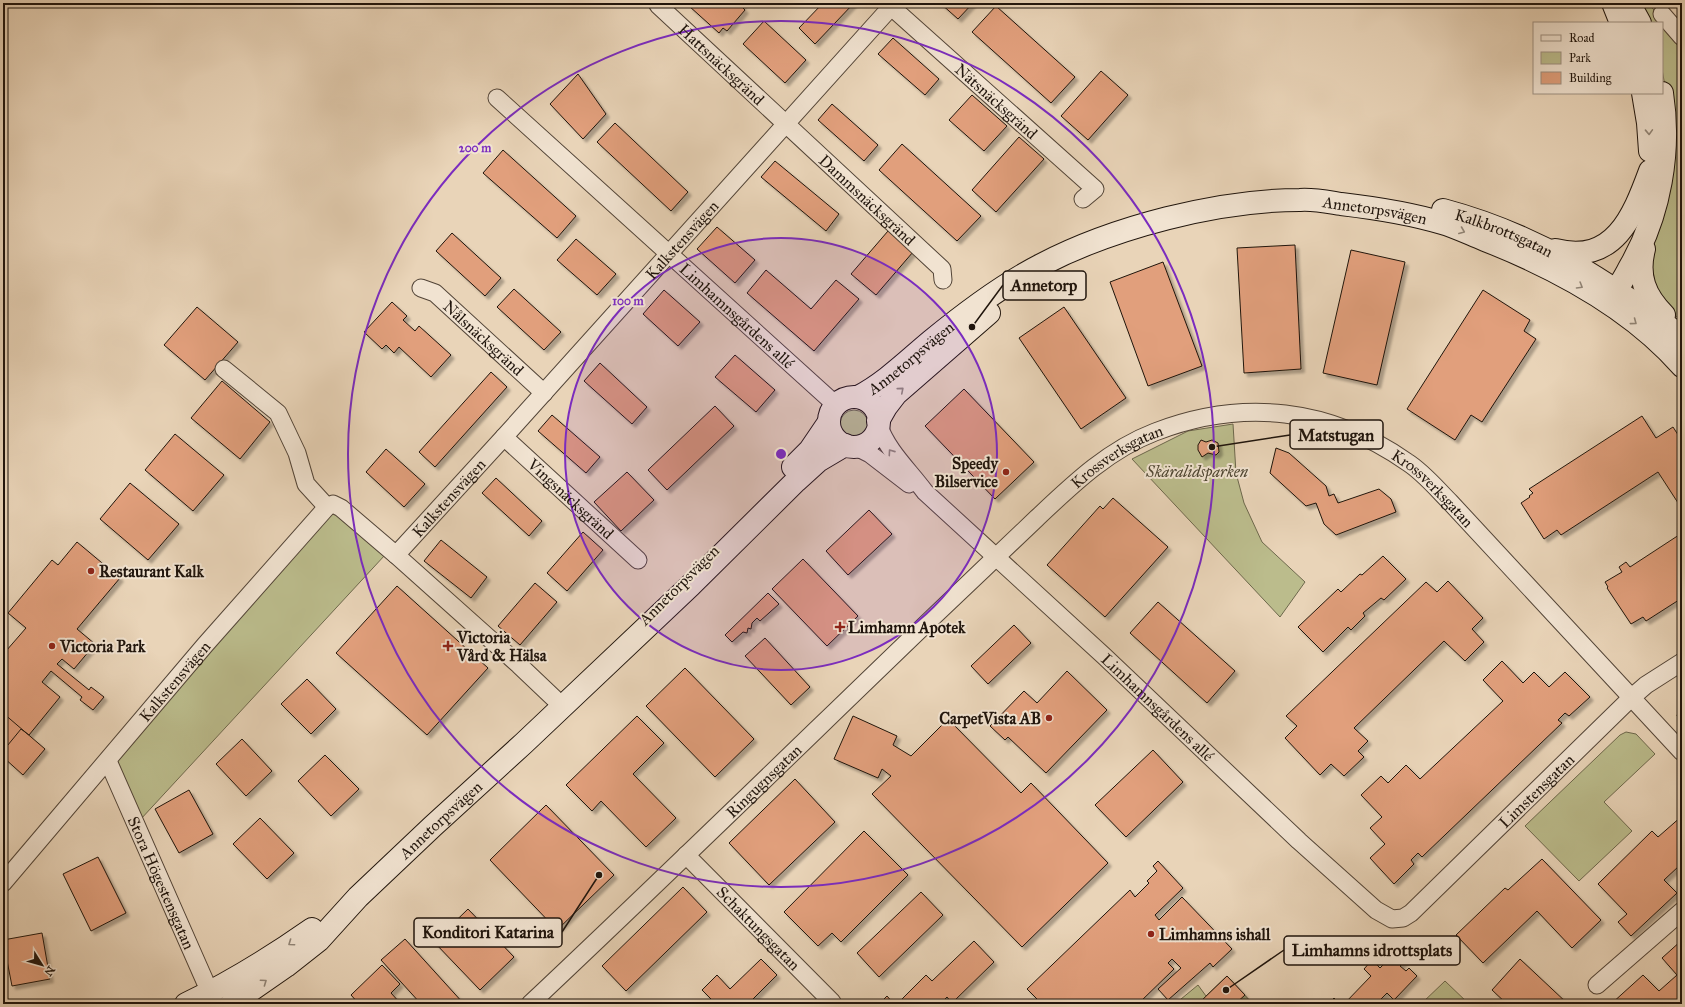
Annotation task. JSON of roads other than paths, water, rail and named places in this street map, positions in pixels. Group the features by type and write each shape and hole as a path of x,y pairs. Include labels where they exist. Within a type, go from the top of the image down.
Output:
{"main road":[{"path":"1621,8 1639,22"},
{"path":"1608,290 1643,210 1650,171 1648,123 1643,94"},
{"path":"1662,94 1664,118 1662,171 1642,258 1642,282 1648,298 1682,333"},
{"path":"1541,247 1578,253 1595,250 1608,244 1619,234 1630,218 1650,171"},
{"name":"Kalkbrottsgatan","path":"1301,199 1368,196 1425,205 1480,220 1516,234 1569,260 1608,290 1682,338"},
{"name":"Annetorpsvägen","path":"524,743 559,703 686,578 802,458 844,399 858,397 884,380 958,318 1006,286 1041,265 1081,246 1190,212 1301,199 1394,211 1443,223 1517,253 1555,272 1608,290"},
{"name":"Annetorpsvägen","path":"231,1004 286,966 319,940 358,897 691,585 818,461 850,446 864,444 872,438 886,407 896,394 972,327 1011,296 1076,256 1133,229"},
{"path":"1608,290 1638,254 1649,229"},
{"name":"Kalkbrottsgatan","path":"1608,290 1682,366"},
{"name":"Annetorpsvägen","path":"858,397 874,407 878,423"},
{"path":"832,414 834,436 850,446"},
{"name":"Annetorpsvägen","path":"186,1004 212,998 358,897"}],"street":[{"name":"Hattsnäcksgränd","path":"658,5 786,122"},
{"name":"Kalkstensvägen","path":"396,555 669,254 889,5"},
{"name":"Nätsnäcksgränd","path":"889,5 1095,189 1083,199"},
{"path":"1662,14 1682,37"},
{"name":"Limhamnsgårdens allé","path":"497,98 669,254 832,414"},
{"name":"Dammsnäcksgränd","path":"786,122 942,269 943,280"},
{"name":"Nålsnäcksgränd","path":"421,288 435,293 544,393"},
{"path":"224,369 278,413 297,453 306,484 327,507 333,504 341,508 519,665 559,703"},
{"name":"Krossverksgatan","path":"995,557 1084,474 1129,444 1154,432 1204,418 1237,412 1276,412 1308,416 1332,423 1360,434 1410,463 1450,502 1682,752"},
{"name":"Limhamnsgårdens allé","path":"878,423 884,441 925,492 1104,656 1298,841 1376,910 1392,919"},
{"name":"Vingsnäcksgränd","path":"504,437 638,560"},
{"name":"Limhamnsgårdens allé","path":"850,446 870,454 906,482 925,492"},
{"name":"Kalkstensvägen","path":"3,883 205,645 327,507"},
{"name":"Ringugnsgatan","path":"530,1004 995,557"},
{"name":"Limstensgatan","path":"1392,919 1403,918 1411,913 1646,685 1668,669 1682,662"},
{"name":"Stora Högestensgatan","path":"108,761 212,998"},
{"name":"Schaktungsgatan","path":"686,855 832,1002"},
{"path":"1597,985 1682,910"}],"place":[{"name":"Annetorp","path":"972,327"},
{"name":"Matstugan","path":"1212,447"},
{"name":"Speedy Bilservice","path":"1006,472"},
{"name":"Restaurant Kalk","path":"91,571"},
{"name":"Limhamn Apotek","path":"840,627"},
{"name":"Victoria Park","path":"52,646"},
{"name":"Victoria Vård & Hälsa","path":"448,646"},
{"name":"CarpetVista AB","path":"1049,718"},
{"name":"Konditori Katarina","path":"599,875"},
{"name":"Limhamns ishall","path":"1151,934"},
{"name":"Limhamns idrottsplats","path":"1226,990"}],"park label":[{"name":"Skäralidsparken","path":"1197,471"}]}
